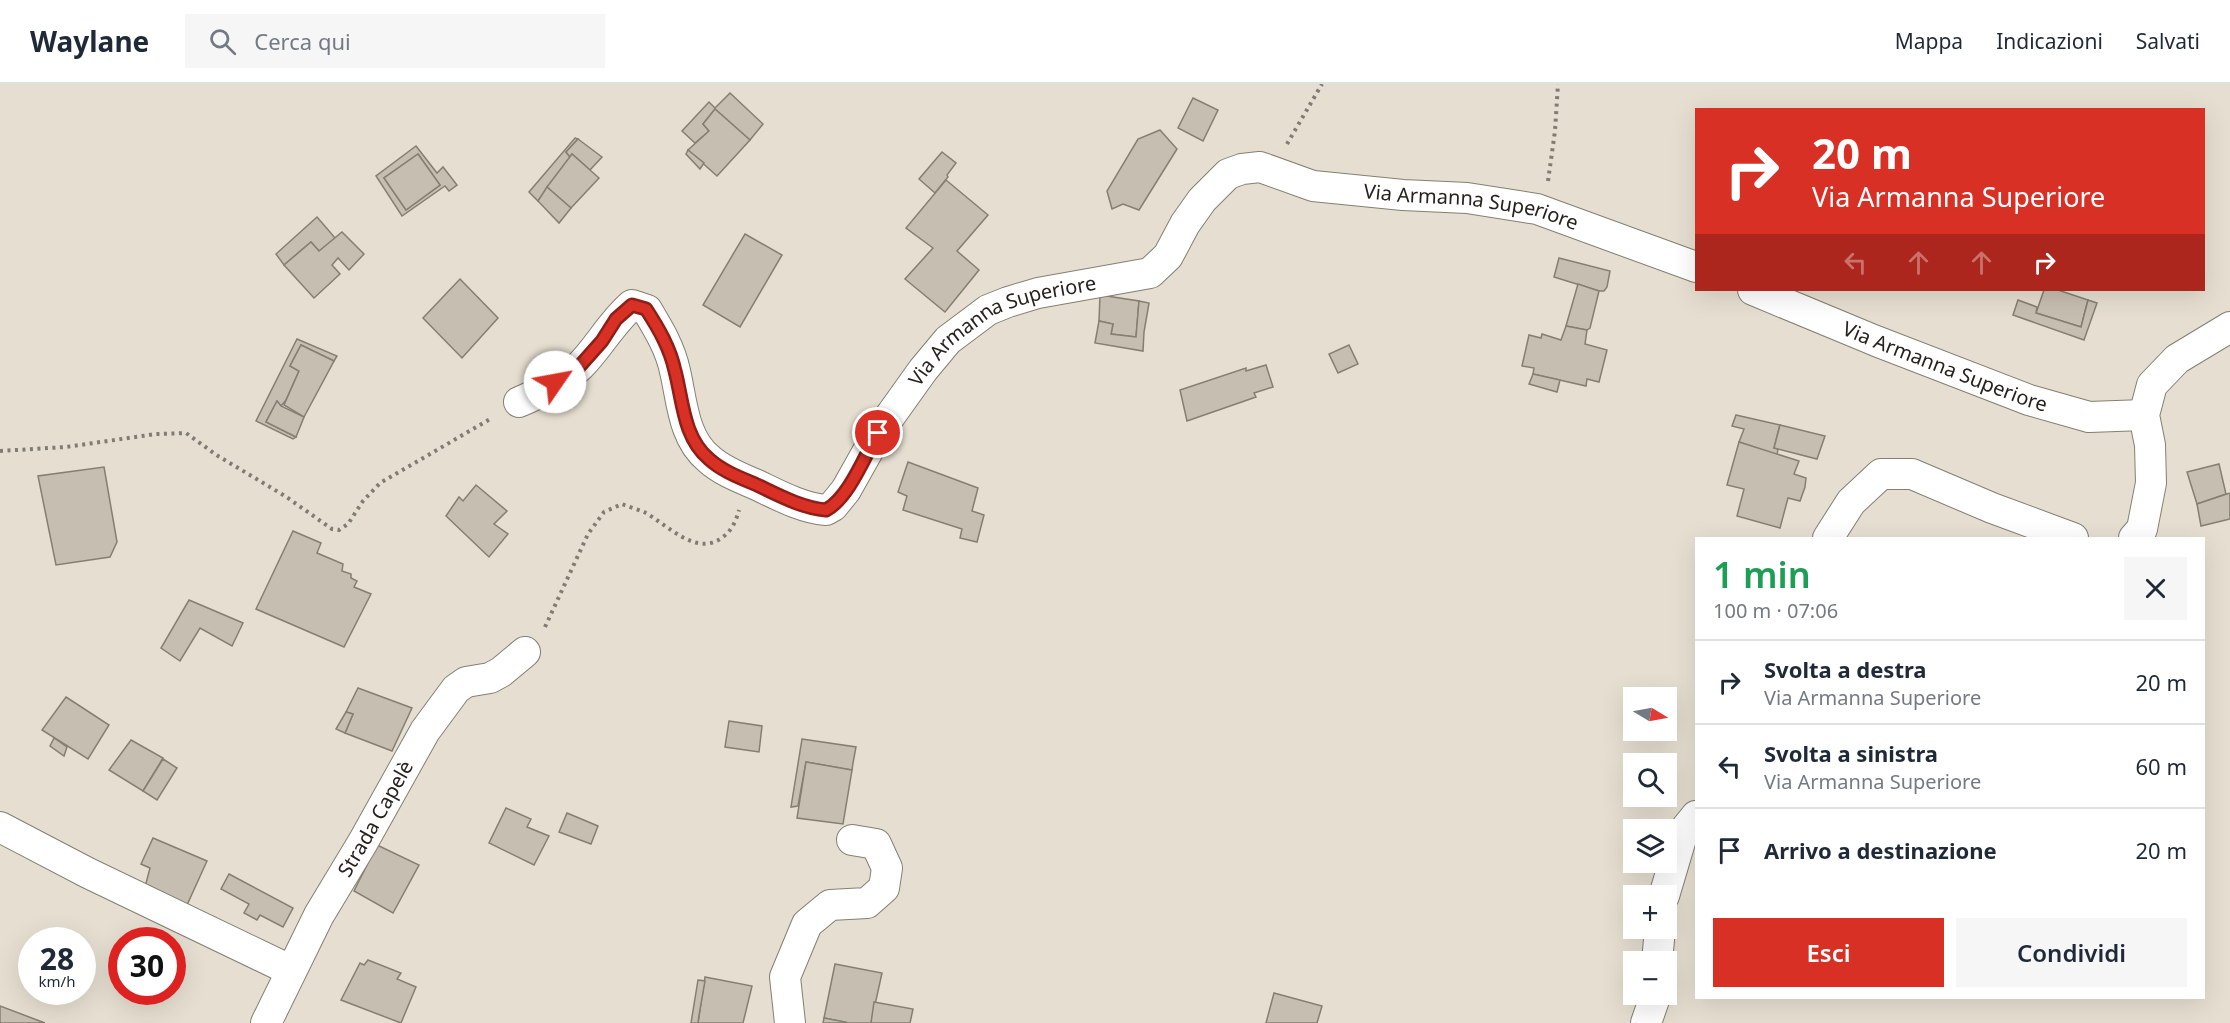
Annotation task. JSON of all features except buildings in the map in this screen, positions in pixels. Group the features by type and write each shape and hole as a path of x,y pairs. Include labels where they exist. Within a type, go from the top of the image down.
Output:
{"street":[{"name":"Via Armanna Superiore","path":"519,402 537,394 578,368 602,341 616,319 632,305 646,309 665,338 675,371 682,413 694,441 708,459 745,480 816,509 826,510 833,506 846,490 878,433 948,340 988,310 1008,302 1038,293 1150,273 1168,256 1185,224 1202,200 1228,174 1242,169 1260,167 1314,186 1403,195 1479,199 1544,211 1695,267"},
{"name":"Via Armanna Superiore","path":"1755,291 1875,341 2029,400 2089,417 2144,415"},
{"path":"2135,537 2142,529 2151,483 2150,445 2144,415 2152,385 2177,359 2230,327"},
{"path":"1829,537 1851,502 1881,474 1912,474 1992,508 2070,537"},
{"name":"Strada Capelè","path":"266,1023 290,970 319,915 425,731 456,689 466,682 490,678 525,652"},
{"path":"1667,885 1683,832 1695,817"},
{"path":"0,827 88,873 290,970"},
{"path":"789,1023 785,977 807,924 830,905 867,903 884,888 887,868 876,844 852,840"},
{"path":"1646,1023 1652,1005"}],"path":[{"path":"1274,172 1283,151 1322,84"},
{"path":"1544,211 1555,131 1558,84"},
{"path":"0,451 66,447 156,434 186,433 218,456 285,496 332,528 339,530 348,524 363,501 380,483 519,402"},
{"path":"525,652 540,637 588,534 603,512 622,504 645,513 675,533 696,543 716,543 730,531 734,523 745,480"}],"route":[{"path":"555,382 578,368 602,341 616,319 632,305 646,309 665,338 675,371 682,413 694,441 708,459 723,468 801,504 826,510 833,506 846,490 878,433"}]}
